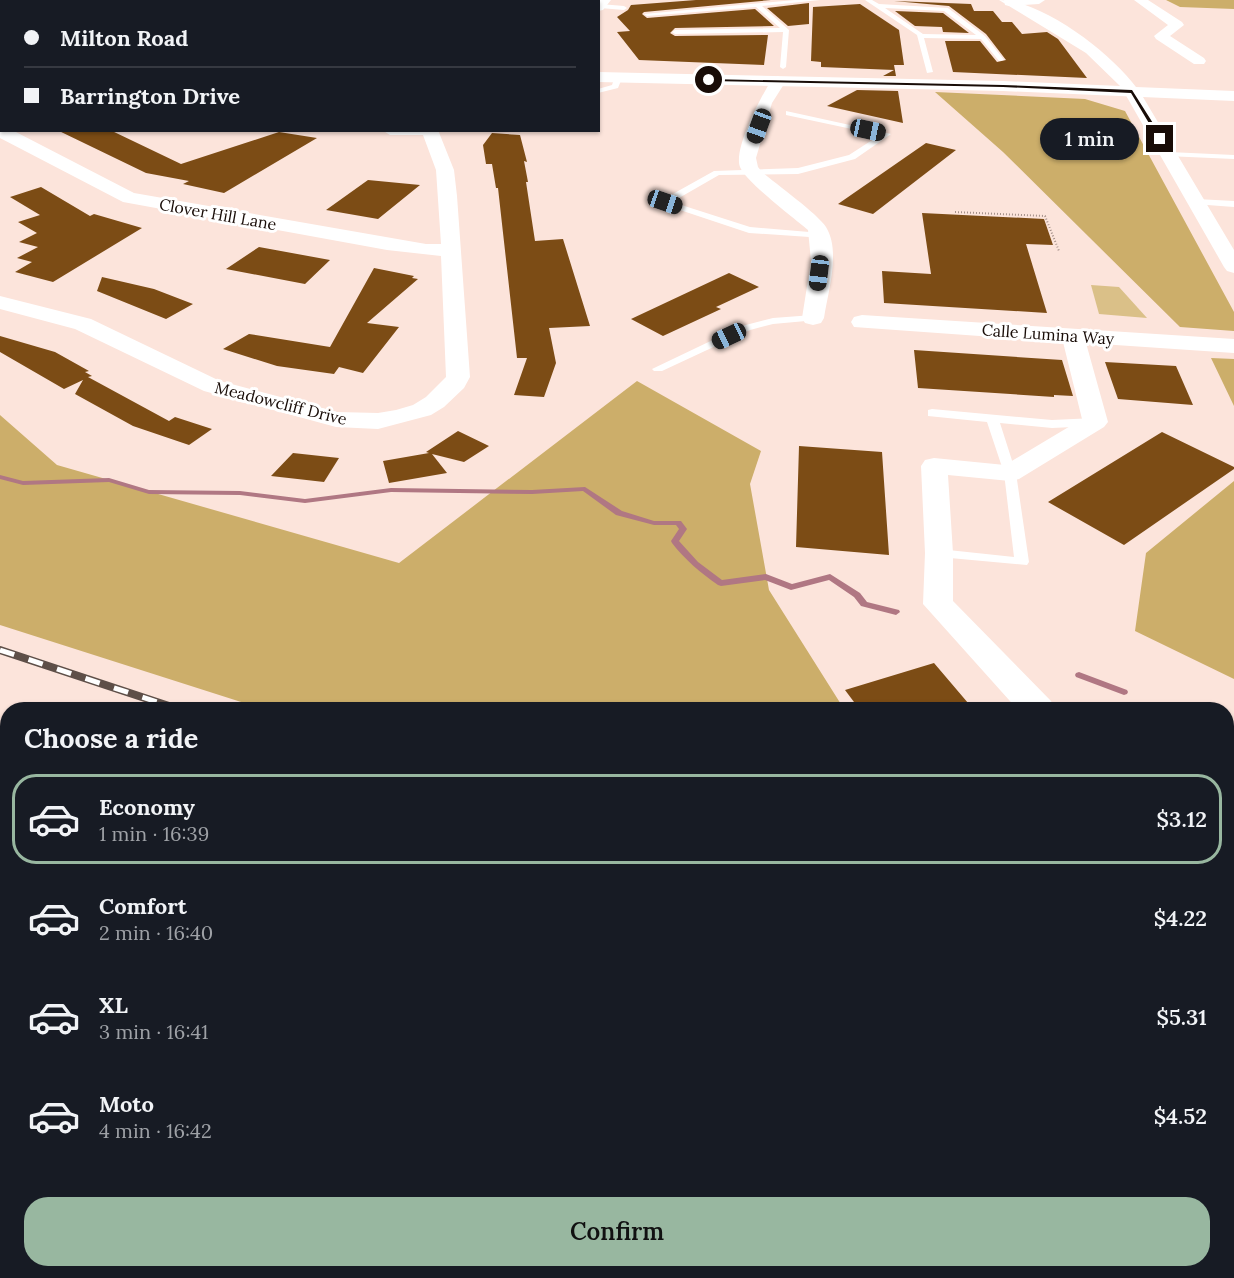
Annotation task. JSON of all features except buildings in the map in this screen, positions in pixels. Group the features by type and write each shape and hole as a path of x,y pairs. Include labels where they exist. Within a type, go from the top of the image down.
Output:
{"street":[{"path":"1007,1 1039,0"},
{"path":"1140,0 1177,25 1161,36 1199,61"},
{"path":"1007,1 1103,57 1121,74 1234,267"},
{"path":"780,74 764,103 759,126 747,158 752,172 817,228 822,251 813,318"},
{"path":"600,77 780,74 1234,96"},
{"name":"Clover Hill Lane","path":"2,132 130,198 387,244 426,250 452,250"},
{"name":"Meadowcliff Drive","path":"0,302 83,324 212,386 336,419 378,421 422,410 435,402 456,383 457,351 452,250 445,170 431,132"},
{"name":"Calle Lumina Way","path":"862,322 1234,346"},
{"path":"1031,702 938,604 939,553 934,466 1010,473 1095,422 1073,336"}],"lane":[{"path":"717,0 726,7"},
{"path":"647,14 817,0"},
{"path":"868,0 921,36 983,37"},
{"path":"600,5 624,8"},
{"path":"757,5 786,30"},
{"path":"878,6 946,9 983,37 1001,60"},
{"path":"675,32 786,30"},
{"path":"780,74 786,30"},
{"path":"921,36 929,72"},
{"path":"600,90 615,86 618,78"},
{"path":"789,113 887,134 852,157 798,171 717,173 665,202 749,230 820,236"},
{"path":"1169,153 1234,157"},
{"path":"1197,202 1234,204"},
{"path":"658,369 746,328 773,321 813,318"},
{"path":"932,413 1052,424 1095,422"},
{"path":"939,553 1022,562 1010,473 992,418"}],"path":[{"path":"955,212 1044,216 1059,251"}],"shaded area":[{"path":"1166,0 1234,0 1234,9 1180,7"},
{"path":"935,92 1085,99 1125,111 1234,312 1234,331 1180,327 1003,152"},
{"path":"1091,285 1119,287 1147,318 1099,314"},
{"path":"1211,358 1234,359 1234,406"},
{"path":"637,381 761,451 750,484 769,590 840,702 241,702 0,625 0,415 57,465 399,563"},
{"path":"1234,481 1234,679 1135,631 1146,553"}],"waterway":[{"path":"0,477 23,483 109,480 149,492 240,493 305,501 391,490 532,492 585,489 619,513 654,523 678,523 683,529 675,541 696,564 721,583 766,577 791,587 830,577 857,595 864,604 896,612"},
{"path":"1079,675 1124,692"}],"railway":[{"path":"0,650 157,702"}],"route":[{"path":"709,80 1003,86 1132,92 1160,139"}]}
